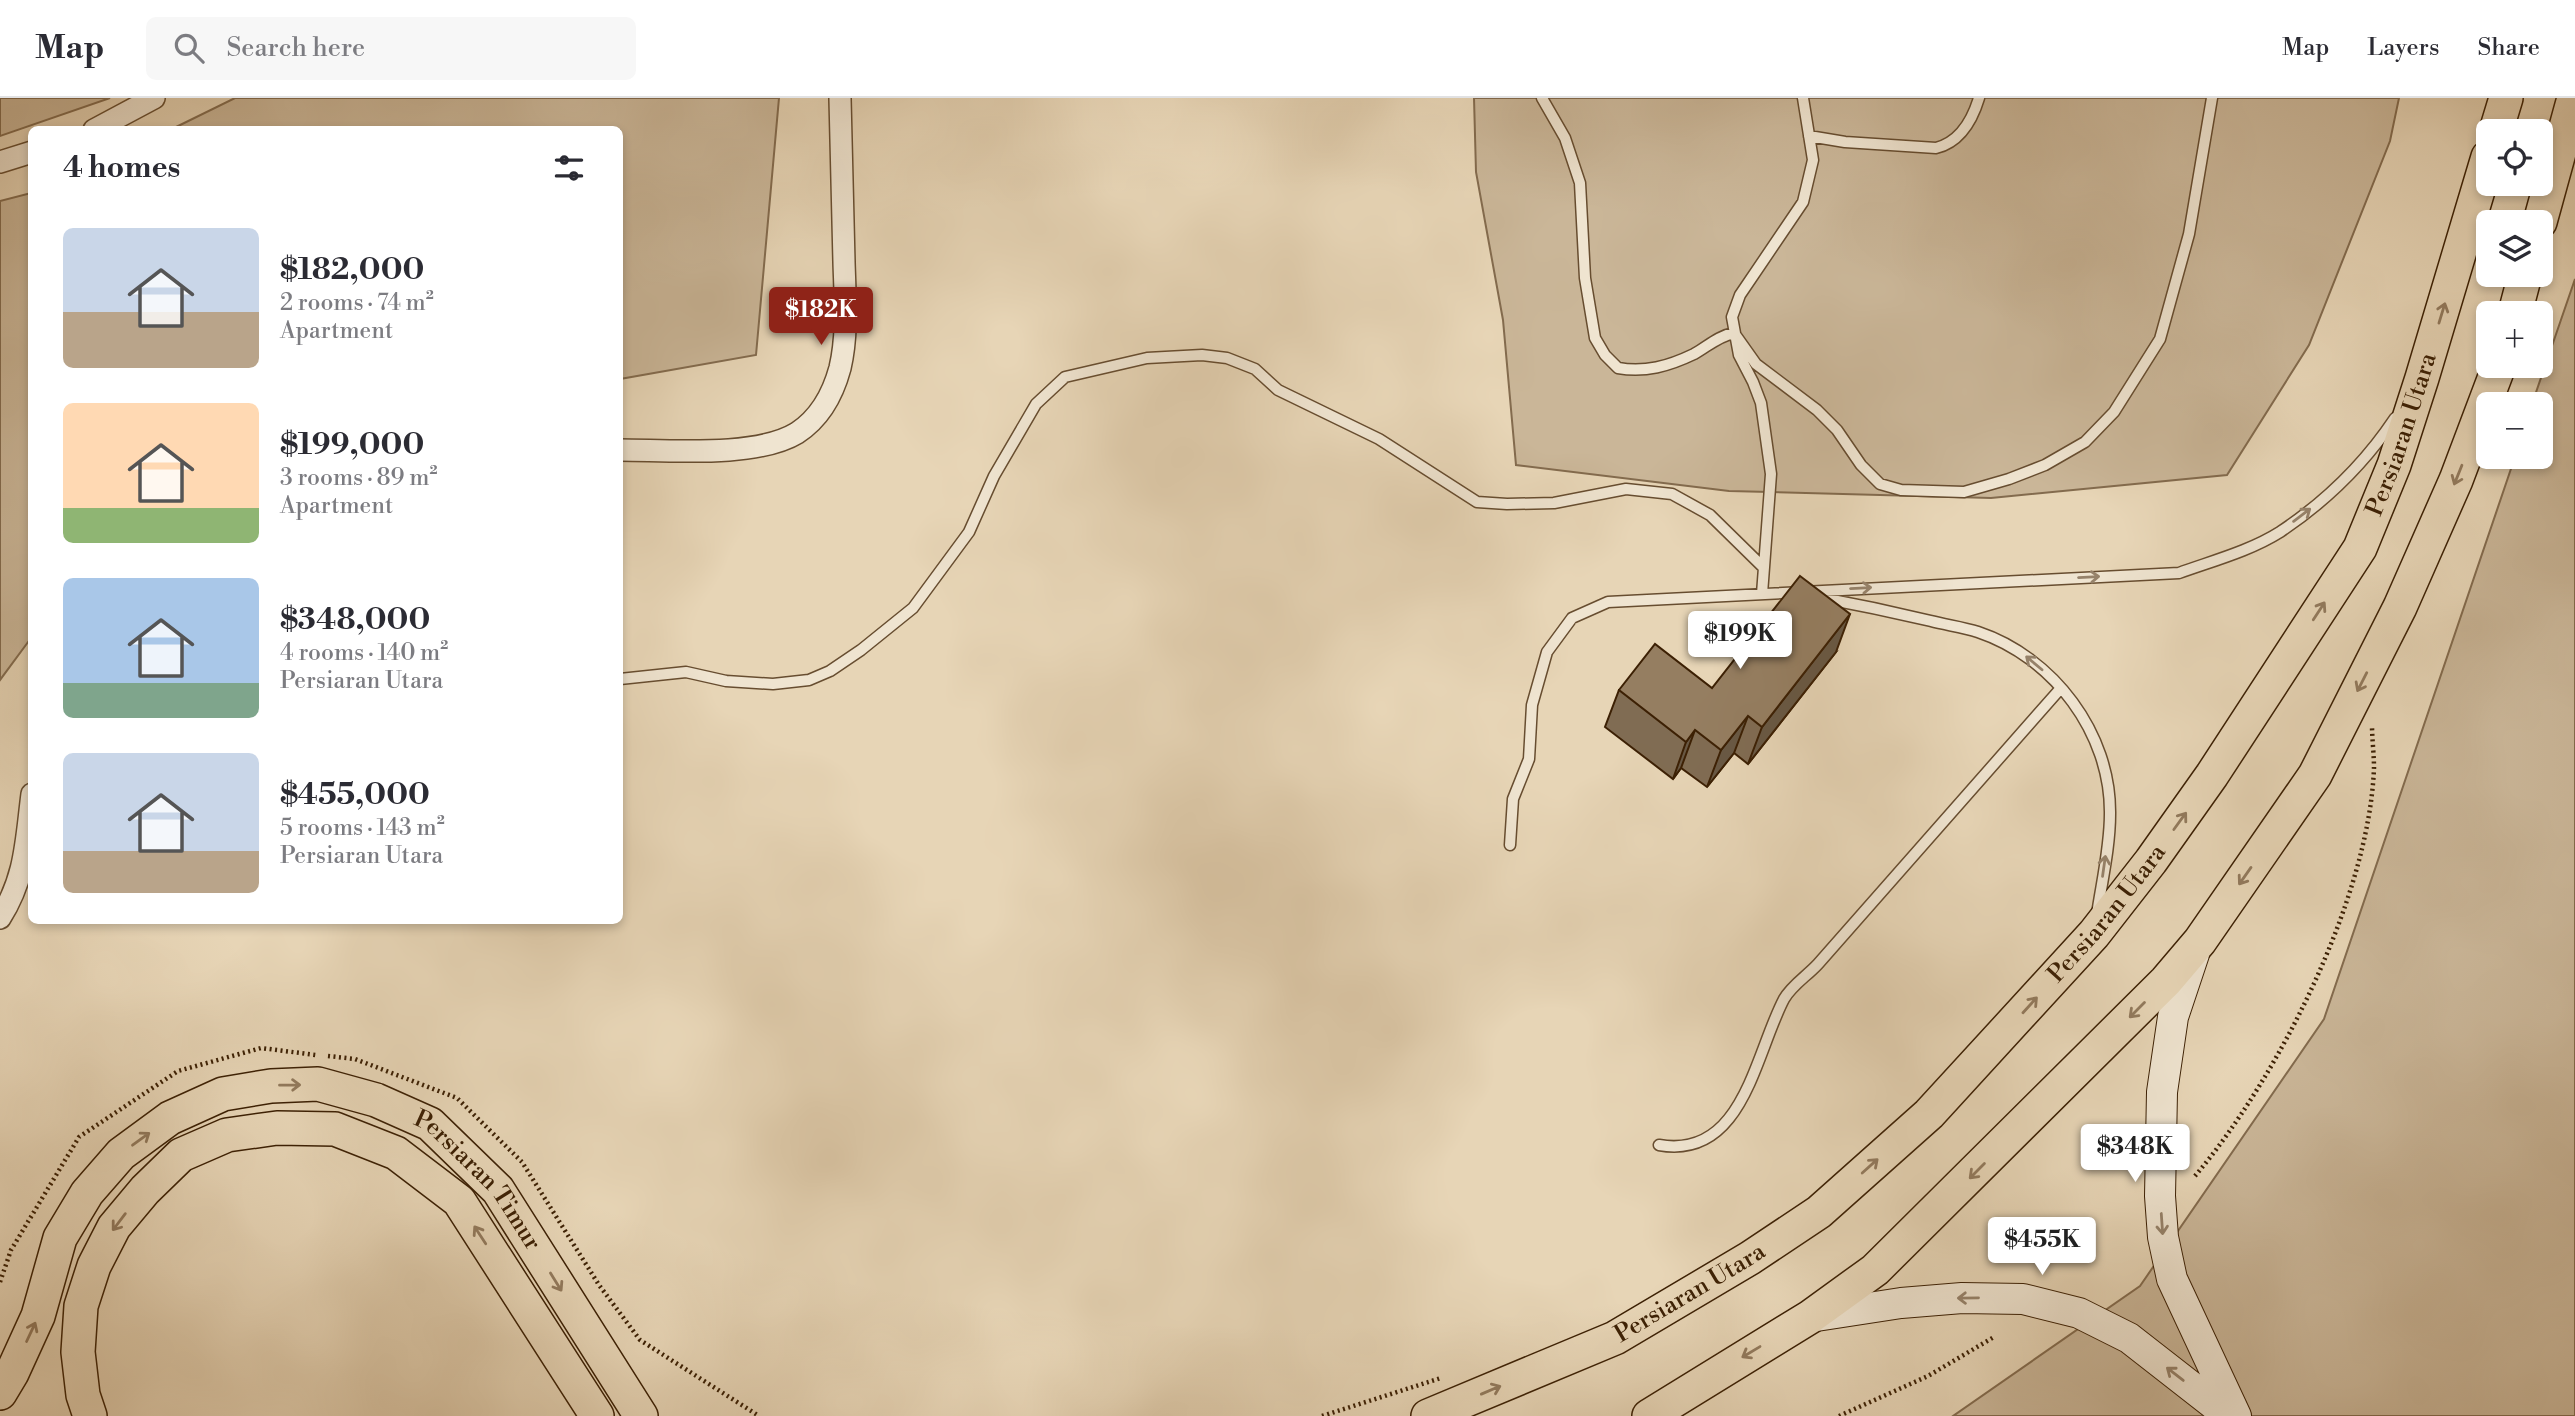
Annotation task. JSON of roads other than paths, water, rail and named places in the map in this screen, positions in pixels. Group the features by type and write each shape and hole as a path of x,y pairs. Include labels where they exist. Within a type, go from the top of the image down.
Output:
{"main road":[{"path":"2500,119 2506,98"},
{"path":"2543,210 2574,98"},
{"name":"Persiaran Utara","path":"1428,1416 1615,1338 1750,1258 1819,1212 1930,1114 2094,934 2213,775 2360,548 2393,465 2422,379 2476,196"},
{"path":"1649,1416 1810,1317 1875,1270 2157,990 2200,941 2315,775 2400,607 2456,480 2494,378"},
{"name":"Persiaran Timur","path":"0,1392 12,1373 38,1316 60,1238 88,1193 121,1154 170,1118 223,1094 271,1086 318,1084 376,1100 430,1124 498,1190 640,1416"},
{"name":"Persiaran Timur","path":"90,1416 83,1395 78,1352 81,1306 94,1266 114,1227 181,1155 227,1136 277,1128 335,1129 396,1153 459,1201 597,1416"}],"street":[{"path":"102,126 154,98"},
{"path":"623,450 711,450 764,446 796,434 814,420 829,400 840,367 845,323 840,98"},
{"path":"0,162 28,153"},
{"path":"0,918 23,871 28,828"},
{"path":"2200,941 2178,996 2167,1050 2162,1092 2161,1213 2172,1279 2236,1416"},
{"path":"1810,1317 1901,1303 1962,1298 2023,1298 2079,1313 2129,1338 2229,1416"}],"lane":[{"path":"1542,98 1565,138 1580,183 1584,278 1595,338 1605,355 1618,368 1649,371 1693,354 1721,337 1734,333"},
{"path":"1762,594 1770,463 1761,403 1739,355 1732,317 1740,295 1803,202 1814,160 1803,98"},
{"path":"1808,136 1845,142 1936,148 1950,144 1960,136 1979,98"},
{"path":"1734,333 1756,364 1817,410 1837,430 1861,466 1880,484 1901,491 1964,492 2009,480 2045,466 2085,442 2114,412 2160,339 2189,234 2212,98"},
{"path":"623,679 686,672 726,681 773,684 808,680 830,671 862,650 913,608 969,532 994,476 1036,404 1065,377 1147,358 1202,355 1227,358 1255,369 1278,390 1380,439 1477,502 1554,503 1626,489 1672,494 1710,515 1764,568"},
{"path":"1510,845 1513,799 1529,759 1532,705 1547,652 1572,618 1608,602 2179,573 2278,533 2333,492 2383,436 2422,379"},
{"path":"1793,592 1979,632 2022,653 2061,688 2077,708 2095,740 2106,775 2110,813 2094,934"},
{"path":"1659,1144 1678,1148 1692,1146 1713,1134 1728,1120 1739,1103 1786,996 1818,964 2061,688"}]}
